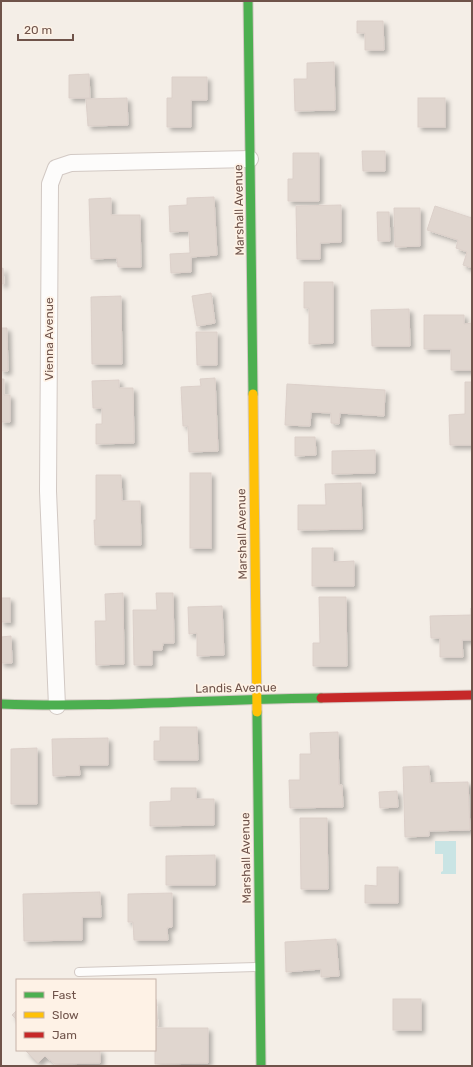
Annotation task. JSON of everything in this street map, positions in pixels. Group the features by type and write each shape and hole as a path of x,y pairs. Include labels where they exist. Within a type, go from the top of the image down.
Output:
{"street":[{"name":"Marshall Avenue","path":"248,1 261,1066"},
{"name":"Vienna Avenue","path":"57,706 48,491 50,184 56,168 71,163 250,159"},
{"name":"Landis Avenue","path":"1,704 57,706 256,699 472,695"}],"lane":[{"path":"79,972 259,967"}],"water":[{"path":"435,841 456,841 456,874 441,874 443,871 443,854 435,854"}],"building":[{"path":"357,21 383,21 384,50 365,50 365,33 357,33"},
{"path":"334,62 335,110 295,111 294,79 307,79 307,63"},
{"path":"89,74 90,98 69,98 69,75"},
{"path":"172,77 207,77 207,100 191,100 191,127 167,127 167,98 172,98"},
{"path":"127,98 128,125 88,126 86,99"},
{"path":"418,98 445,98 445,127 418,127"},
{"path":"362,151 385,151 385,171 363,171"},
{"path":"293,153 319,153 319,201 288,201 288,179 293,179"},
{"path":"214,197 217,255 191,257 191,272 171,273 170,254 190,253 189,231 170,232 169,206 187,205 187,198"},
{"path":"111,198 111,215 140,215 141,267 118,267 117,258 91,259 89,199"},
{"path":"341,205 341,242 320,243 320,259 297,259 296,206"},
{"path":"435,206 472,218 472,268 463,265 467,252 456,248 458,240 427,230"},
{"path":"394,208 420,208 420,246 395,247"},
{"path":"377,212 389,212 390,241 378,241"},
{"path":"3,268 4,284 1,284 1,269"},
{"path":"304,282 333,282 333,343 309,344 309,308 304,308"},
{"path":"211,293 215,323 197,326 192,296"},
{"path":"121,296 122,364 92,364 91,297"},
{"path":"409,309 410,346 372,346 371,310"},
{"path":"424,315 464,315 464,324 472,323 472,370 451,370 451,349 424,349"},
{"path":"1,328 7,328 8,371 1,371"},
{"path":"196,332 217,332 217,365 197,365"},
{"path":"215,378 218,451 189,452 188,426 183,426 181,387 201,386 200,379"},
{"path":"1,379 4,379 4,395 10,395 10,422 1,422"},
{"path":"119,380 119,388 133,388 134,443 96,444 96,424 102,424 102,408 93,408 92,381"},
{"path":"465,382 472,382 472,445 450,445 449,415 465,414"},
{"path":"287,384 385,390 384,416 340,413 339,424 331,423 331,413 311,412 310,426 285,425"},
{"path":"295,437 315,437 316,455 295,456"},
{"path":"375,450 375,473 332,474 332,451"},
{"path":"190,473 211,473 211,548 190,548"},
{"path":"96,475 121,475 122,501 140,501 141,545 95,545 94,520 96,520"},
{"path":"361,483 362,529 298,530 298,505 326,505 325,484"},
{"path":"312,548 333,548 333,562 354,561 354,586 312,586"},
{"path":"123,593 124,664 96,665 95,621 106,621 105,594"},
{"path":"156,593 173,593 174,643 163,643 162,650 152,650 152,665 134,665 133,610 157,610"},
{"path":"319,597 346,597 347,666 313,666 313,643 320,643"},
{"path":"1,598 10,598 10,622 1,622"},
{"path":"222,606 224,655 197,656 197,633 189,634 188,607"},
{"path":"471,608 472,640 462,640 463,657 440,657 440,638 431,638 430,616 471,615"},
{"path":"11,636 12,663 1,663 1,637"},
{"path":"160,727 197,727 198,760 154,760 154,741 160,741"},
{"path":"338,732 339,785 342,785 343,807 290,808 289,780 300,780 300,754 311,754 310,733"},
{"path":"108,738 108,765 79,765 80,775 53,776 52,739"},
{"path":"37,748 37,804 11,804 11,749"},
{"path":"429,766 430,783 468,782 470,830 429,831 429,836 405,837 403,767"},
{"path":"171,788 196,788 196,799 214,799 214,825 150,826 150,802 171,801"},
{"path":"397,791 398,807 380,808 379,792"},
{"path":"300,818 327,818 328,889 301,889"},
{"path":"215,855 215,885 166,885 166,856"},
{"path":"377,867 398,867 398,903 365,903 365,885 377,886"},
{"path":"100,892 101,917 82,917 82,940 24,941 23,894"},
{"path":"172,893 172,927 167,928 168,940 134,940 133,922 128,922 128,894"},
{"path":"336,939 339,976 321,977 321,969 286,972 285,942"},
{"path":"156,999 158,1026 156,1026"},
{"path":"393,999 421,999 421,1030 393,1030"},
{"path":"16,1011 16,1019 12,1015"},
{"path":"156,1028 208,1028 208,1063 155,1064"},
{"path":"26,1051 100,1051 100,1063 55,1064 45,1056 38,1063"}],"traffic: fast":[{"path":"248,1 253,394"},
{"path":"1,704 81,705 321,698"},
{"path":"257,712 261,1066"}],"traffic: slow":[{"path":"253,394 257,712"}],"traffic: jam":[{"path":"321,698 472,695"}]}
